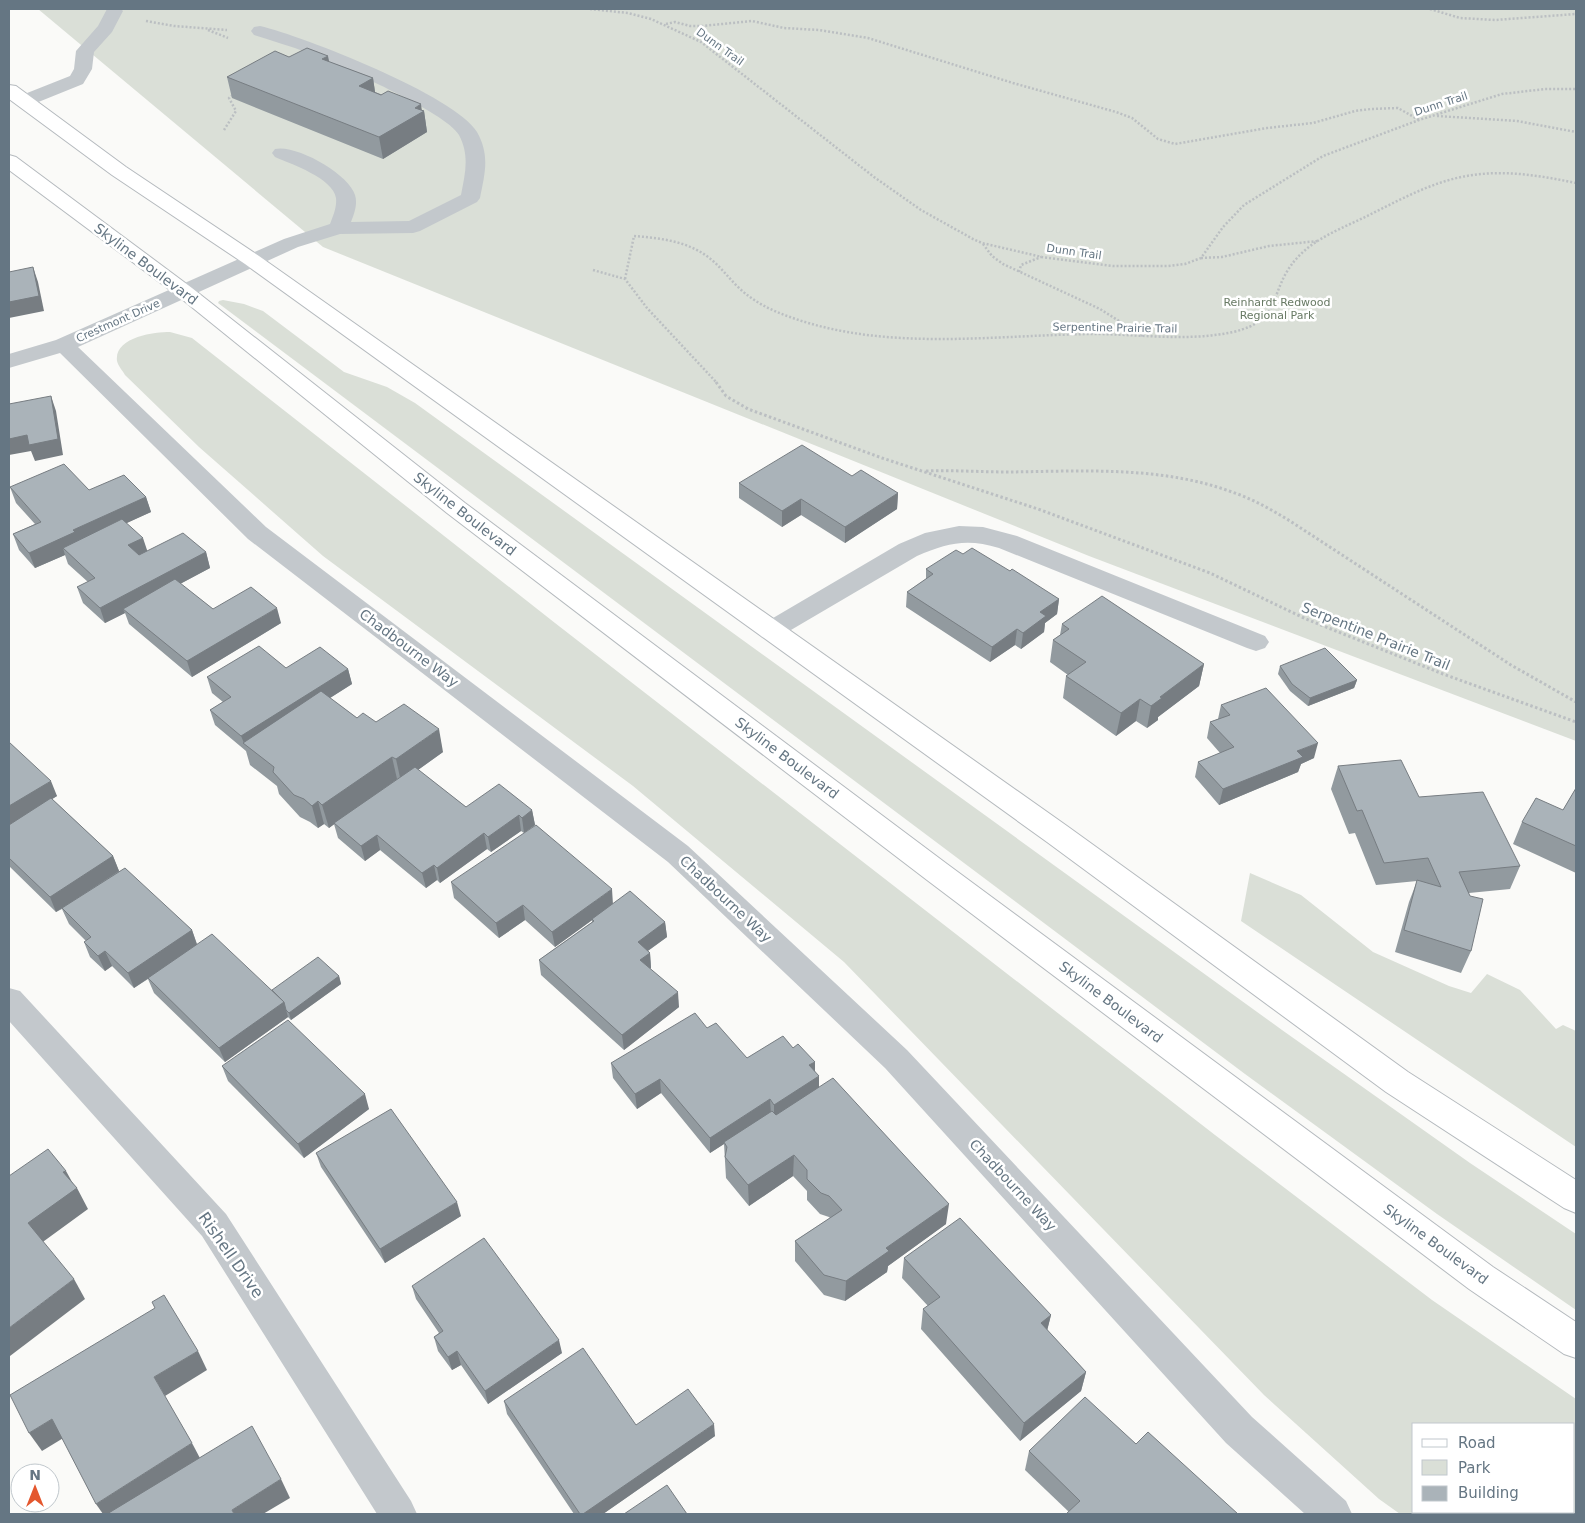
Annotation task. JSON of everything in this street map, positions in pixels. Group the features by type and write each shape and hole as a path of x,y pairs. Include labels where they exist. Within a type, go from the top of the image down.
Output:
{"main road":[{"path":"17,96 119,170 252,260 1057,834 1397,1082 1576,1198"},
{"name":"Skyline Boulevard","path":"9,161 185,292 456,508 929,866 1481,1278 1576,1342"}],"street":[{"path":"17,96 77,80 83,69 85,51 106,28 114,12"},
{"name":"Crestmont Drive","path":"9,361 64,345 291,243 338,228 413,226 470,198 477,165 476,155 468,133 457,121 425,100 314,48 260,31"},
{"path":"282,153 318,169 342,185 347,204 338,228"},
{"name":"Chadbourne Way","path":"64,345 257,533 678,854 896,1059 1239,1430 1333,1514"},
{"path":"770,631 908,550 934,539 959,534 983,535 1008,542 1256,642"},
{"name":"Rishell Drive","path":"9,1000 214,1225 398,1514"}],"path":[{"name":"Dunn Trail","path":"590,9 628,14 665,24 701,42 859,165 921,210 982,243 1042,257 1088,263 1140,267 1185,264 1201,258 1223,226 1244,205 1323,156 1419,120 1502,94 1545,88 1576,89"},
{"path":"1430,9 1460,18 1495,20 1576,14"},
{"path":"114,12 147,22 206,30 260,31"},
{"path":"665,24 674,22 690,26 702,26 752,22 784,28 819,30 868,38 1013,83 1116,112 1132,118 1158,139 1175,144 1267,128 1313,123 1355,110 1398,108 1419,120"},
{"path":"206,30 228,39"},
{"path":"224,130 236,111 228,98 235,92"},
{"path":"1434,115 1518,121 1576,132"},
{"name":"Serpentine Prairie Trail","path":"1576,183 1512,174 1474,175 1456,178 1396,202 1318,241 1298,257 1285,272 1272,309 1266,318 1254,325 1207,335 1176,338 1112,334 903,339 861,333 794,318 763,306 746,296 715,263 698,251 678,242 655,237 634,236 625,279 647,308 712,376 726,396 748,409 802,430 1038,509 1210,573 1306,620 1443,674 1576,722"},
{"path":"1201,258 1222,257 1268,246 1318,241"},
{"path":"982,243 992,256 1019,272 1092,305 1143,336"},
{"path":"1019,272 1021,265 1042,257"},
{"path":"593,270 625,279"},
{"path":"923,471 1044,470 1153,475 1189,480 1231,491 1273,510 1361,564 1512,666 1576,702"}],"green space":[{"name":"Reinhardt Redwood Regional Park","path":"38,9 1576,9 1576,741 1089,556 323,247"},
{"path":"223,300 244,304 263,311 344,372 387,387 415,403 1282,1030 1470,1163 1576,1234 1576,1310 1437,1214 1245,1074 218,303"},
{"path":"170,332 192,338 555,623 1215,1135 1432,1300 1576,1399 1576,1514 1400,1514 1379,1499 1264,1395 844,962 633,786 323,556 199,447 125,375 117,361 118,353 122,346 128,341 145,335"},
{"path":"1250,873 1301,895 1373,952 1449,986 1471,993 1487,974 1520,990 1556,1029 1563,1025 1576,1031 1576,1147 1241,921"}],"building":[{"path":"307,48 328,56 322,59 373,78 359,86 381,95 388,91 421,104 415,108 424,111 379,137 227,77 275,51 289,57"},
{"path":"33,267 39,296 9,302 9,272"},
{"path":"51,396 58,439 29,445 27,435 9,439 9,404"},
{"path":"802,445 852,476 861,470 898,493 845,527 801,499 782,511 739,483"},
{"path":"64,464 89,490 124,475 146,497 73,530 75,532 29,553 13,534 41,522 10,487"},
{"path":"122,519 143,538 128,545 139,555 183,533 206,552 100,608 77,587 95,578 63,548"},
{"path":"972,548 1010,571 1012,569 1059,599 1040,612 1046,616 1023,633 1017,629 992,647 907,592 933,574 926,569 956,550 963,554"},
{"path":"175,579 213,609 251,587 277,608 187,661 123,609"},
{"path":"1102,596 1204,664 1151,706 1140,699 1121,713 1066,676 1086,662 1053,640 1069,629 1062,624"},
{"path":"259,646 286,668 320,647 348,669 241,736 210,710 231,697 207,677"},
{"path":"1325,648 1357,680 1310,698 1292,684 1280,666"},
{"path":"1266,688 1318,743 1297,751 1303,757 1223,789 1198,762 1234,747 1210,722 1230,715 1221,705"},
{"path":"321,691 357,718 363,713 376,722 404,704 439,729 396,759 392,757 322,805 318,801 312,806 304,799 294,795 273,772 274,767 243,743"},
{"path":"9,742 51,781 9,806"},
{"path":"1401,760 1419,797 1483,792 1520,866 1459,872 1470,896 1483,899 1471,951 1404,930 1417,880 1441,887 1428,858 1384,863 1362,810 1357,811 1338,766"},
{"path":"415,767 466,807 499,784 532,810 522,818 519,815 488,837 484,833 437,868 434,865 422,873 377,835 361,846 334,823"},
{"path":"1576,788 1576,846 1522,822 1536,798 1563,810"},
{"path":"51,798 113,856 50,897 9,858 9,825"},
{"path":"536,825 612,889 552,932 523,905 496,923 451,882"},
{"path":"125,868 192,930 128,973 105,951 98,956 84,942 91,937 62,908"},
{"path":"630,891 665,922 638,942 650,953 640,960 678,992 622,1035 539,960 594,921 592,919"},
{"path":"212,934 284,1002 219,1048 148,978"},
{"path":"318,957 339,976 289,1013 284,1002 272,990"},
{"path":"695,1013 707,1028 716,1023 747,1058 783,1036 793,1048 798,1044 815,1062 809,1065 819,1076 774,1105 770,1099 710,1138 660,1079 635,1094 611,1063"},
{"path":"288,1020 365,1094 298,1144 222,1066"},
{"path":"833,1078 949,1204 886,1248 889,1251 846,1281 824,1275 795,1241 842,1210 829,1196 821,1193 807,1179 807,1170 794,1155 748,1185 725,1157 727,1147 724,1142 772,1111 776,1115"},
{"path":"391,1109 457,1202 380,1249 316,1153"},
{"path":"48,1149 66,1171 63,1172 77,1188 28,1223 74,1279 9,1328 9,1176"},
{"path":"960,1218 1051,1315 1041,1323 1086,1372 1024,1423 923,1309 940,1297 904,1258"},
{"path":"484,1238 559,1340 485,1391 457,1351 448,1357 434,1337 443,1331 412,1286"},
{"path":"164,1295 198,1351 154,1377 192,1443 96,1504 52,1419 29,1433 10,1395 155,1308 152,1302"},
{"path":"583,1348 636,1425 688,1389 714,1424 583,1514 580,1514 504,1401"},
{"path":"1085,1397 1136,1444 1148,1432 1238,1514 1066,1514 1080,1501 1029,1451"},
{"path":"252,1426 281,1479 232,1510 234,1514 107,1514"},
{"path":"667,1485 687,1514 624,1514"}]}
